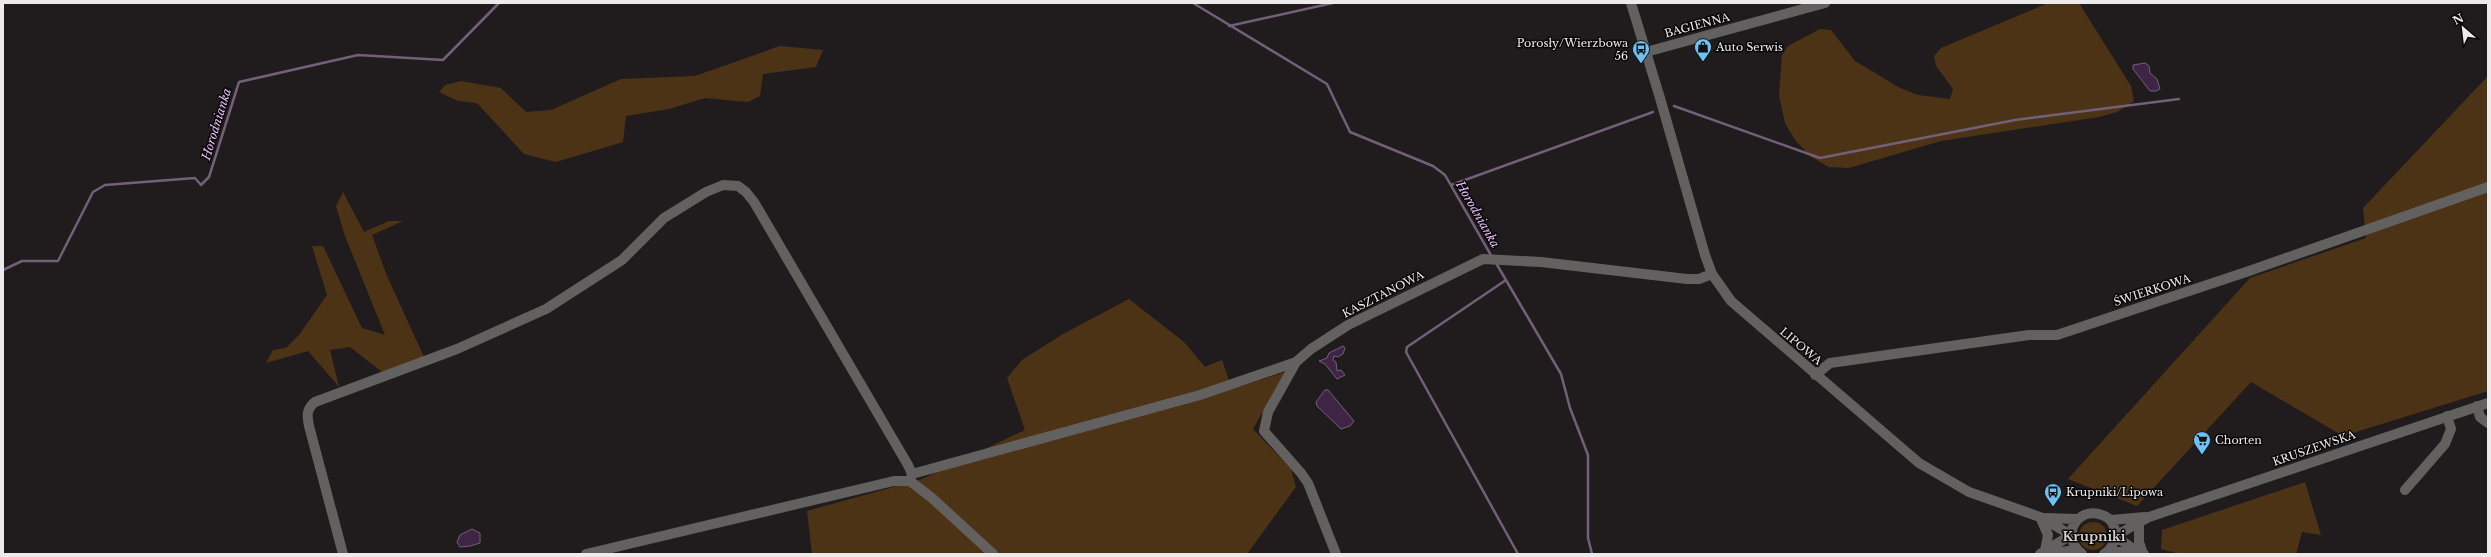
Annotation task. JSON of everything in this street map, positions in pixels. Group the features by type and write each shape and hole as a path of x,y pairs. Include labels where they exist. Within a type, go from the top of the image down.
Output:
{"street":[{"name":"LIPOWA","path":"1631,3 1705,255 1712,274 1724,292 1747,316 1902,449 1940,476 1969,492 2040,518 2071,535"},
{"name":"BAGIENNA","path":"1646,52 1825,3"},
{"path":"343,554 309,426 307,410 310,406 315,402 457,349 532,317 622,260 664,218 706,192 723,185 738,186 746,192 754,202 885,424 911,478 993,554"},
{"name":"ŚWIERKOWA","path":"1816,375 1830,363 2029,335 2057,335 2250,271 2488,187"},
{"name":"KASZTANOWA","path":"1296,362 1311,349 1348,325 1487,258 1687,279 1699,279 1712,274"},
{"path":"586,554 911,478 1200,395 1296,362"},
{"path":"1296,362 1268,412 1264,431 1308,483 1336,554"},
{"name":"KRUSZEWSKA","path":"2115,536 2149,517 2488,403"},
{"path":"2477,406 2480,417 2488,423"},
{"path":"2405,490 2445,444 2451,429 2447,416"},
{"name":"KRUSZEWSKA","path":"2077,519 2085,514 2097,513 2111,520 2149,517"},
{"name":"LIPOWA","path":"2040,518 2077,519"},
{"path":"2040,518 2048,535 2042,553"},
{"path":"2042,553 2079,552 2071,535 2077,519"},
{"path":"2111,520 2115,536 2107,552 2142,553"},
{"path":"2139,522 2139,542 2142,553"},
{"path":"2042,553 2071,535"},
{"path":"2115,536 2142,553"}],"shaded area":[{"path":"2048,3 2079,3 2131,86 2134,101 2117,112 2099,117 1941,141 1849,168 1829,167 1811,157 1795,140 1785,123 1779,95 1782,55 1788,46 1820,29 1831,30 1855,61 1900,88 1918,95 1950,99 1953,89 1936,66 1934,56 1941,48"},
{"path":"780,46 823,50 816,67 763,74 760,96 748,102 705,98 669,109 626,116 623,142 556,162 524,154 477,103 458,101 439,92 445,85 461,81 501,88 526,112 551,110 621,79 695,76"},
{"path":"2145,63 2149,66 2150,73 2157,79 2160,89 2156,91 2150,91 2133,69 2133,65"},
{"path":"2488,76 2488,391 2343,436 2251,382 2137,506 2068,479 2250,278 2366,238 2363,208"},
{"path":"343,192 364,232 389,221 403,221 372,235 387,276 424,357 382,372 350,347 330,350 339,387 308,351 266,363 273,350 286,348 299,335 327,295 312,246 323,246 362,328 385,335 345,236 336,206"},
{"path":"1129,299 1184,342 1205,367 1222,360 1232,389 1285,372 1253,429 1291,469 1296,487 1247,554 812,554 807,511 922,479 1025,430 1007,378 1022,360 1063,334"},
{"path":"1343,346 1345,348 1343,354 1338,357 1334,356 1333,360 1336,362 1337,371 1341,370 1345,375 1337,379 1325,364 1319,361 1327,358 1329,353"},
{"path":"1325,390 1328,390 1354,421 1350,426 1341,429 1317,406 1316,402"},
{"path":"2305,482 2321,535 2302,532 2296,554 2180,554 2161,549 2162,530"},
{"path":"2093,522 2103,526 2107,536 2103,546 2093,550 2083,546 2079,536 2083,526"},
{"path":"472,529 480,533 480,543 460,547 457,542 460,535"}],"waterway":[{"name":"Horodnianka","path":"3,270 22,261 58,261 93,192 105,185 195,178 201,185 209,177 239,82 358,55 443,60 499,3"},
{"name":"Horodnianka","path":"1193,3 1327,84 1350,132 1433,166 1445,175 1492,257"},
{"path":"1229,26 1333,3"},
{"path":"1674,106 1820,158 2015,120 2179,99"},
{"path":"1451,185 1653,112"},
{"name":"Horodnianka","path":"1496,263 1561,374 1570,408 1588,455 1588,538 1592,554"},
{"path":"1506,280 1407,347 1406,352 1518,554"}],"place":[{"name":"Auto Serwis","path":"1703,62"},
{"name":"Porosły/Wierzbowa 56","path":"1641,64"},
{"name":"Chorten","path":"2202,455"},
{"name":"Krupniki/Lipowa","path":"2053,507"}],"district":[{"name":"Krupniki","path":"2094,536"}]}
